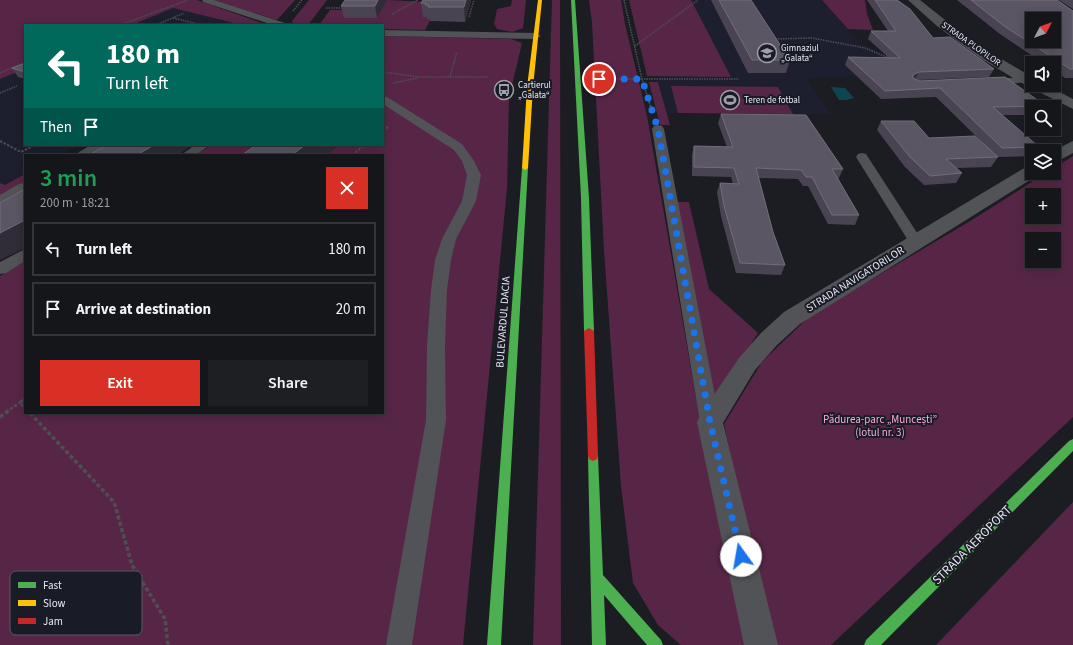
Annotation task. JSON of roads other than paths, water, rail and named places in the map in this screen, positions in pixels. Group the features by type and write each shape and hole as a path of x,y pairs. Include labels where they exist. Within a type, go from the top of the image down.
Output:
{"main road":[{"name":"BULEVARDUL DACIA","path":"494,645 530,87 540,0"},
{"path":"573,0 585,198 599,645"},
{"name":"STRADA AEROPORT","path":"871,645 1073,444"},
{"path":"596,576 656,645"}],"street":[{"name":"STRADA PLOPILOR","path":"913,0 942,25 963,40 994,61 1025,79"},
{"name":"STRADA PLOPILOR","path":"1049,92 1073,105"},
{"path":"87,154 101,146"},
{"path":"1061,153 1073,146"},
{"name":"STRADA NAVIGATORILOR","path":"710,422 747,364 769,339 792,318 1025,175"},
{"path":"0,202 24,189"},
{"path":"710,422 762,645"}],"lane":[{"path":"206,0 279,24"},
{"path":"384,33 536,36"},
{"path":"980,82 1025,83"},
{"path":"387,91 458,147 468,161 474,175 468,201 449,239 443,260 439,290 436,346 436,420 399,645"},
{"path":"658,129 710,422"},
{"path":"189,154 202,146"},
{"path":"862,157 916,242"},
{"path":"0,269 24,255"}],"place":[{"name":"Gimnaziul „Galata“","path":"767,53"},
{"name":"Cartierul „Galata“","path":"504,90"},
{"name":"Teren de fotbal","path":"730,100"}],"park label":[{"name":"Pădurea-parc „Muncești” (lotul nr. 3)","path":"880,425"}]}
